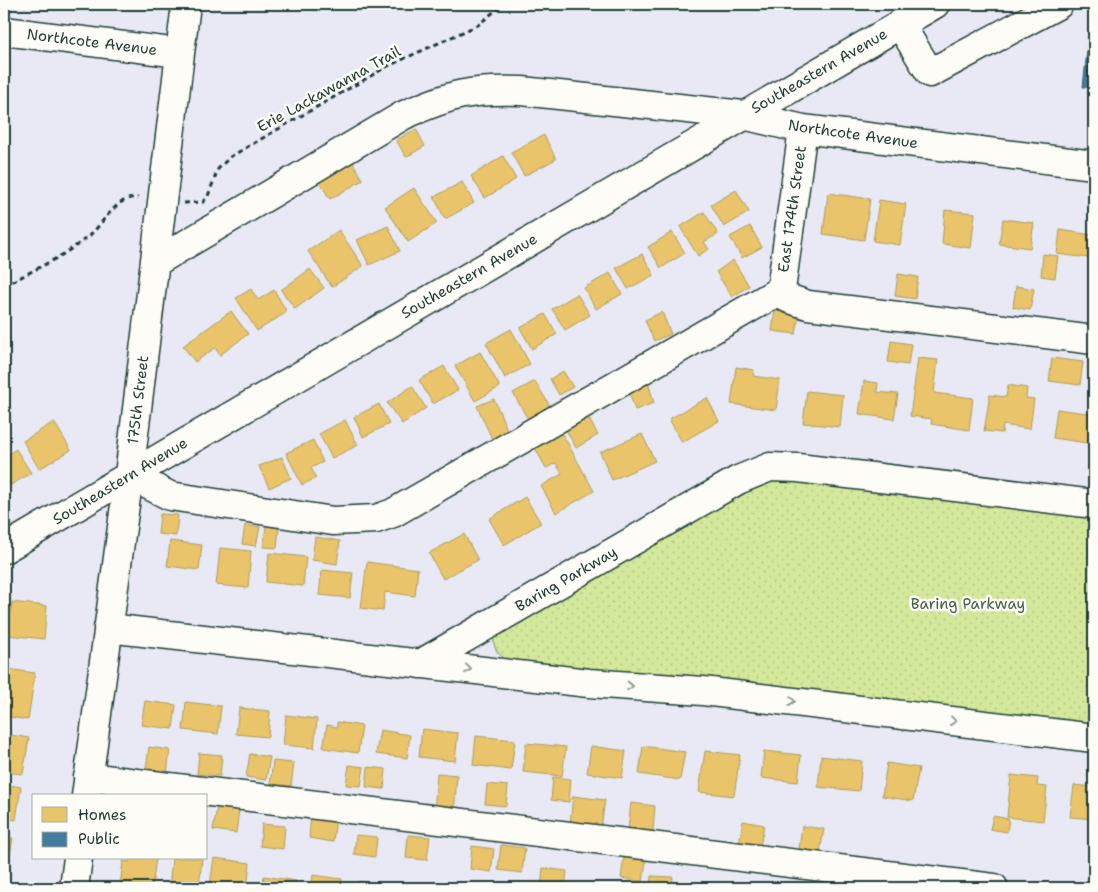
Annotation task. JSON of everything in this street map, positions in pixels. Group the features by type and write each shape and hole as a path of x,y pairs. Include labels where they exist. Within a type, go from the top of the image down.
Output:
{"street":[{"name":"175th Street","path":"87,787 156,262 186,4"},
{"name":"Southeastern Avenue","path":"4,549 935,4"},
{"path":"900,24 930,73 1059,4"},
{"name":"Northcote Avenue","path":"4,30 180,53"},
{"name":"Northcote Avenue","path":"156,262 404,116 438,100 466,92 487,90 522,91 743,115 803,129 1094,165"},
{"name":"East 174th Street","path":"781,290 803,129"},
{"path":"129,475 170,496 333,521 376,519 402,508 781,290 787,298 808,305 1094,340"},
{"name":"Baring Parkway","path":"420,664 738,480 770,468 798,468 1094,504"},
{"path":"108,628 589,683 703,691 1094,738"},
{"path":"87,787 150,794"},
{"path":"208,800 994,888"},
{"path":"74,888 78,860"}],"path":[{"name":"Erie Lackawanna Trail","path":"183,203 202,202 208,196 218,169 230,157 386,66 478,25 503,4"},
{"path":"4,286 73,248 124,200 132,197 140,198"}],"green space":[{"name":"Baring Parkway","path":"763,478 1094,511 1094,728 509,661 496,650 494,634"}],"building: Homes":[{"path":"416,129 425,146 406,157 396,140"},
{"path":"544,135 556,159 524,176 511,152"},
{"path":"503,156 516,179 485,198 471,176"},
{"path":"352,161 363,180 330,199 319,181"},
{"path":"462,182 474,203 445,219 434,197"},
{"path":"414,188 437,223 408,242 385,207"},
{"path":"736,190 749,212 724,227 711,205"},
{"path":"828,193 870,199 864,240 823,234"},
{"path":"879,200 906,204 900,245 873,241"},
{"path":"945,210 975,213 971,248 942,244"},
{"path":"704,212 718,234 704,242 709,249 698,256 680,227"},
{"path":"1003,219 1034,223 1030,248 999,244"},
{"path":"388,226 400,251 369,265 357,240"},
{"path":"750,226 762,247 742,258 730,237"},
{"path":"339,230 363,266 332,287 308,251"},
{"path":"1060,230 1092,235 1088,258 1057,254"},
{"path":"672,232 685,253 661,268 648,247"},
{"path":"642,254 654,275 628,289 616,268"},
{"path":"1043,254 1058,256 1055,278 1041,276"},
{"path":"733,260 749,286 732,297 716,272"},
{"path":"310,269 324,288 295,309 281,290"},
{"path":"610,273 622,294 596,309 584,288"},
{"path":"898,274 918,277 915,299 895,296"},
{"path":"1016,286 1034,289 1030,310 1013,307"},
{"path":"251,289 258,300 274,290 287,312 257,331 236,298"},
{"path":"577,294 590,315 565,330 552,309"},
{"path":"775,310 799,314 796,334 772,331"},
{"path":"231,311 248,334 220,355 215,348 195,362 183,346"},
{"path":"662,312 671,334 654,341 645,320"},
{"path":"545,314 557,334 532,349 520,328"},
{"path":"511,329 530,364 505,378 486,343"},
{"path":"891,341 911,344 908,365 888,362"},
{"path":"480,352 500,387 475,401 455,366"},
{"path":"918,358 938,360 934,393 973,398 969,430 931,424 932,419 910,416"},
{"path":"1052,358 1083,362 1080,385 1049,381"},
{"path":"444,366 458,390 433,404 419,380"},
{"path":"736,367 754,370 753,376 780,380 776,410 731,404"},
{"path":"563,371 573,387 559,395 550,379"},
{"path":"535,381 551,408 529,421 513,393"},
{"path":"864,381 878,383 877,392 898,394 894,419 859,414"},
{"path":"648,382 654,403 635,410 628,389"},
{"path":"1008,385 1027,388 1026,398 1034,399 1030,429 1003,425 1002,433 984,431 990,395 1006,397"},
{"path":"412,386 426,408 402,424 387,403"},
{"path":"807,391 843,395 840,427 803,423"},
{"path":"707,398 719,421 682,442 669,419"},
{"path":"494,399 509,434 493,441 477,406"},
{"path":"379,404 389,424 363,437 354,417"},
{"path":"1057,409 1093,414 1094,444 1053,438"},
{"path":"587,415 598,435 576,448 565,428"},
{"path":"345,420 358,445 332,458 319,434"},
{"path":"54,422 71,450 39,469 23,441"},
{"path":"562,433 594,491 556,513 541,486 562,474 556,463 546,468 535,448"},
{"path":"642,434 655,461 612,480 600,452"},
{"path":"313,440 323,462 311,468 316,478 302,485 286,453"},
{"path":"16,449 31,473 4,489 4,457"},
{"path":"282,457 291,478 269,488 259,466"},
{"path":"525,497 541,523 504,545 489,519"},
{"path":"160,514 178,515 176,536 158,534"},
{"path":"245,525 260,527 256,546 242,544"},
{"path":"266,526 279,528 277,548 263,547"},
{"path":"464,534 478,560 443,579 429,553"},
{"path":"315,537 340,541 337,564 312,560"},
{"path":"170,541 202,545 199,570 167,566"},
{"path":"220,548 251,551 248,588 216,585"},
{"path":"269,553 306,557 303,586 266,582"},
{"path":"367,562 418,569 415,596 385,592 383,611 361,608"},
{"path":"322,570 353,573 350,598 319,595"},
{"path":"12,602 47,606 44,639 8,635"},
{"path":"8,669 35,673 28,720 4,716"},
{"path":"145,701 176,705 173,729 141,725"},
{"path":"186,702 221,706 218,734 183,730"},
{"path":"239,708 270,711 268,737 236,734"},
{"path":"286,715 317,719 314,748 283,745"},
{"path":"337,722 362,726 358,753 323,748 327,725 337,727"},
{"path":"422,729 458,733 455,761 419,757"},
{"path":"380,730 410,735 407,758 376,754"},
{"path":"4,734 29,738 23,774 4,772"},
{"path":"476,736 515,740 511,770 473,765"},
{"path":"526,743 566,747 562,776 523,772"},
{"path":"591,746 626,751 622,778 587,773"},
{"path":"643,746 685,752 680,780 639,774"},
{"path":"149,747 170,750 167,773 146,769"},
{"path":"705,751 740,755 734,796 699,792"},
{"path":"764,751 801,755 798,782 761,778"},
{"path":"199,753 222,755 220,776 197,774"},
{"path":"250,754 270,757 266,780 246,777"},
{"path":"821,756 862,761 859,791 818,787"},
{"path":"273,761 294,763 291,786 270,784"},
{"path":"887,763 919,768 913,801 882,796"},
{"path":"349,765 364,767 361,786 346,785"},
{"path":"368,767 386,769 384,789 366,787"},
{"path":"437,773 457,775 454,814 434,813"},
{"path":"1011,775 1038,778 1037,786 1047,787 1043,821 1007,817"},
{"path":"553,777 571,779 569,802 551,800"},
{"path":"4,784 21,787 16,820 4,818"},
{"path":"487,784 508,786 506,806 485,804"},
{"path":"1074,785 1094,787 1094,819 1070,817"},
{"path":"573,796 605,800 601,827 570,823"},
{"path":"631,803 655,806 653,831 628,829"},
{"path":"217,807 239,810 236,833 213,830"},
{"path":"311,815 336,818 333,842 309,838"},
{"path":"993,816 1009,819 1007,832 990,829"},
{"path":"743,821 764,825 760,847 739,844"},
{"path":"262,824 285,826 283,849 260,846"},
{"path":"802,826 824,829 820,852 799,849"},
{"path":"356,835 377,837 375,857 354,854"},
{"path":"408,835 430,837 427,860 406,858"},
{"path":"4,837 13,838 8,866 4,865"},
{"path":"501,845 525,848 522,873 498,870"},
{"path":"472,846 494,849 491,872 470,869"},
{"path":"624,857 646,860 643,882 621,878"},
{"path":"214,858 250,863 247,888 210,885"},
{"path":"129,860 156,860 152,888 120,886 123,861 129,862"},
{"path":"172,860 202,860 199,888 169,888"},
{"path":"543,868 567,871 565,888 541,888"},
{"path":"313,875 342,879 341,888 311,888"},
{"path":"264,876 296,881 295,888 262,888"},
{"path":"651,876 673,877 672,888 650,888"},
{"path":"359,881 391,886 390,888 358,888"},
{"path":"841,883 871,887 841,888"}],"building: Public":[{"path":"1089,31 1094,32 1094,88 1083,87"}]}
